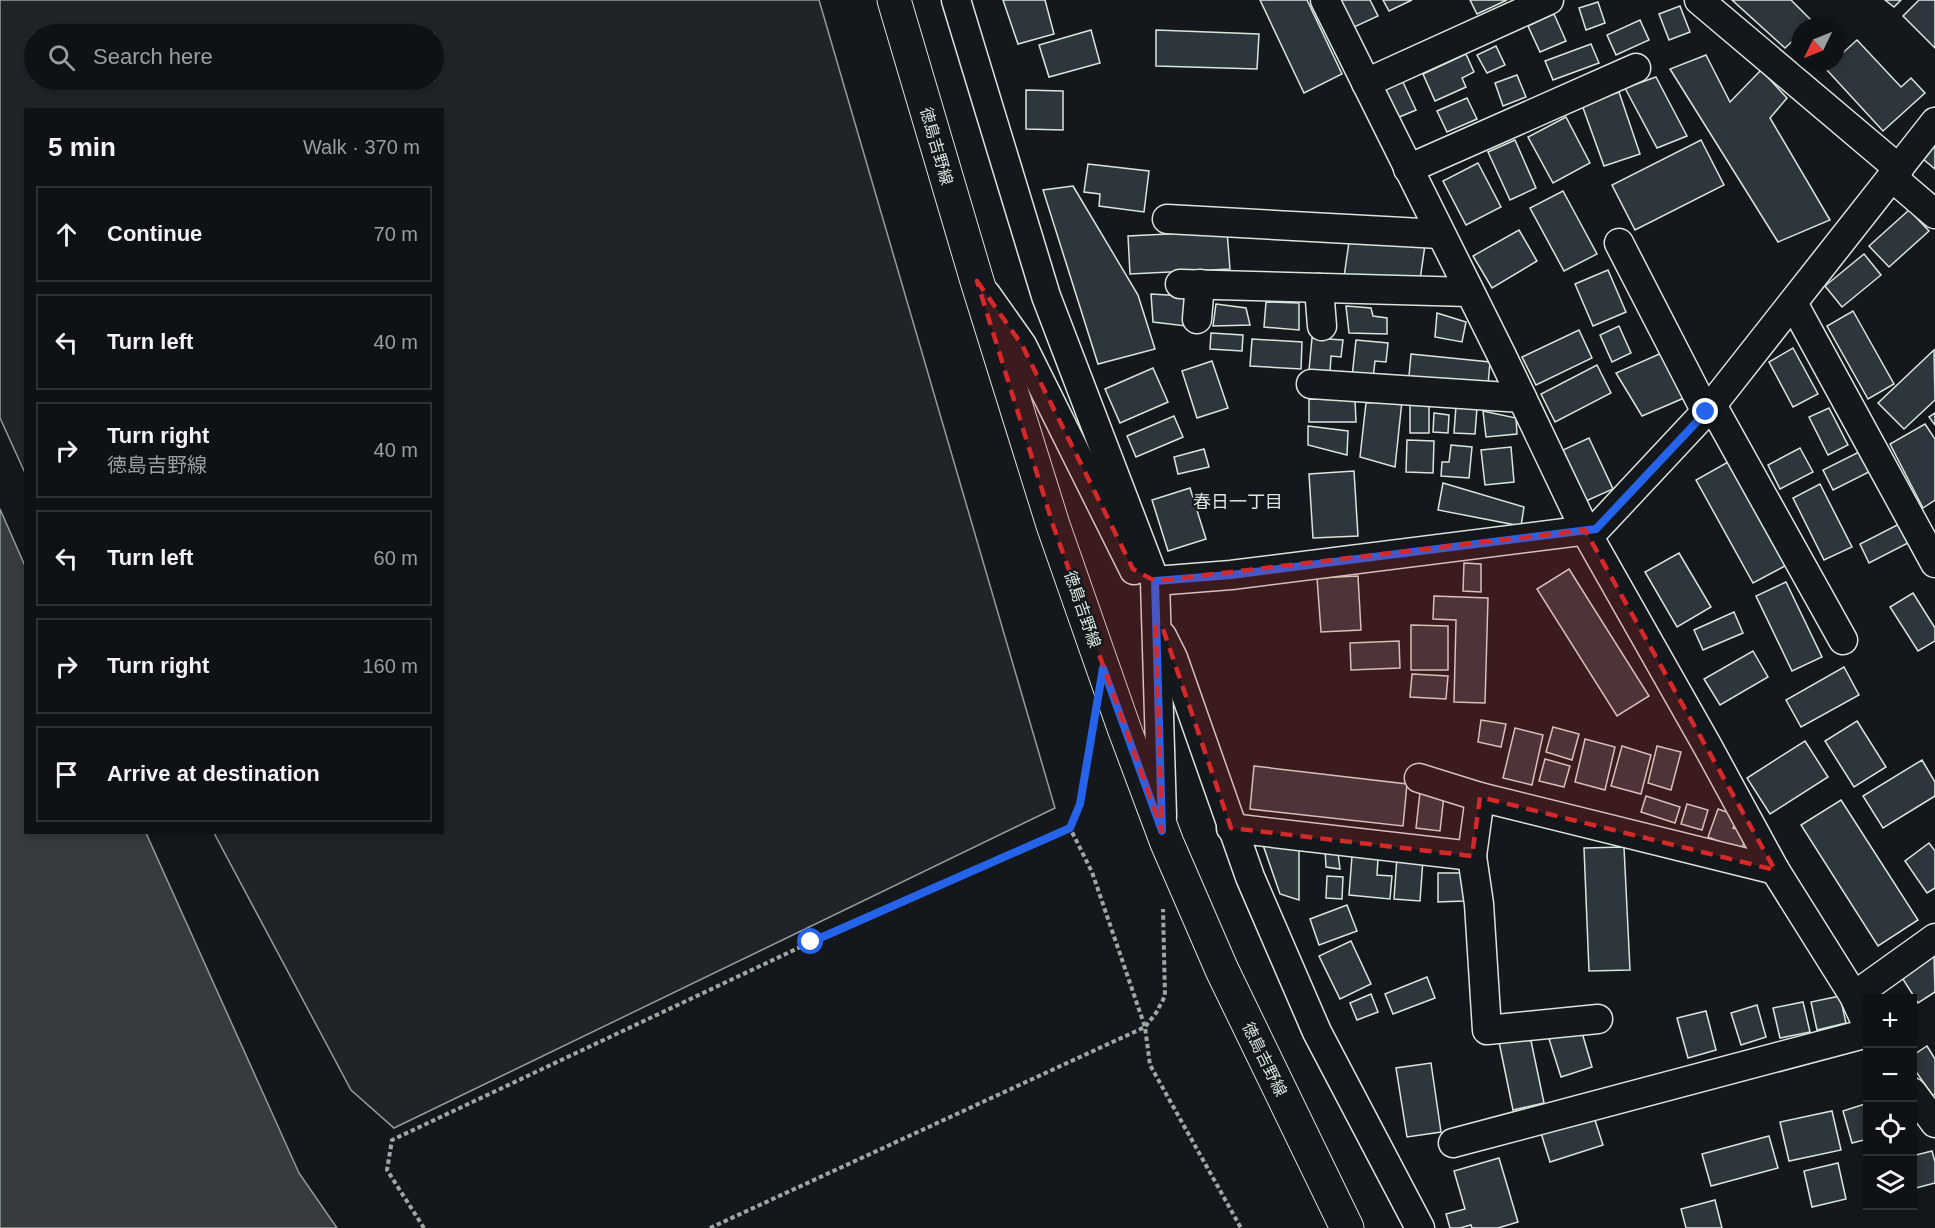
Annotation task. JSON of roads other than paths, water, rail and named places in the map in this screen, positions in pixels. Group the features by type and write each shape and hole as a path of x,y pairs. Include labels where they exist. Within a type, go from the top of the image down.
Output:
{"main road":[{"name":"徳島吉野線","path":"894,0 977,281 1053,525 1162,831 1222,970 1347,1228"}],"street":[{"path":"956,0 1046,296 1155,581 1162,831"},
{"path":"1324,0 1585,530 1775,870 1854,996 1863,1016"},
{"path":"1366,83 1549,0"},
{"path":"1700,0 1896,173 1935,214"},
{"path":"1408,169 1636,68"},
{"path":"977,281 1022,345 1133,569 1155,581 1231,575 1596,529 1709,409 1935,122"},
{"path":"1167,219 1440,234"},
{"path":"1619,243 1709,409 1843,639"},
{"path":"1197,319 1190,284 1469,292"},
{"path":"1319,288 1322,326"},
{"path":"1793,303 1935,563"},
{"path":"1311,384 1522,398"},
{"path":"1155,624 1173,658 1231,828 1254,887 1317,1032 1420,1228"},
{"path":"1419,778 1480,797 1775,870"},
{"path":"1480,797 1472,856 1479,904 1487,1030 1598,1019"},
{"path":"1231,828 1472,856"},
{"path":"1854,996 1935,938"},
{"path":"1453,1143 1863,1034"}],"district":[{"name":"春日一丁目","path":"1238,502"}]}
